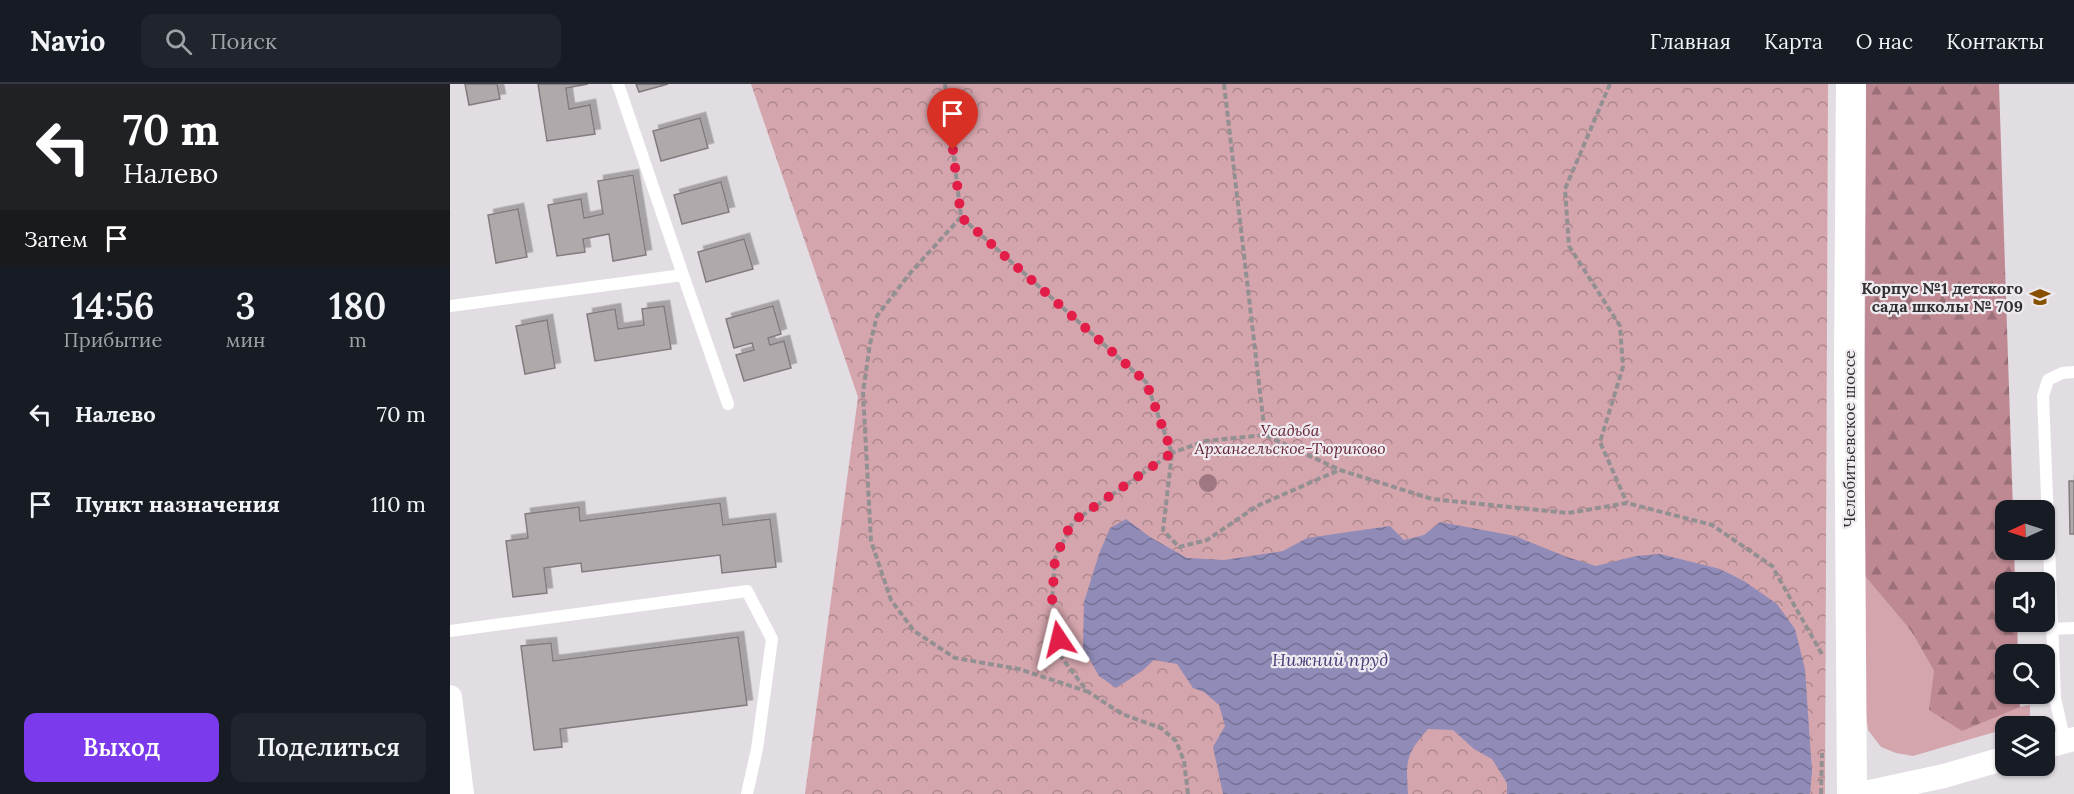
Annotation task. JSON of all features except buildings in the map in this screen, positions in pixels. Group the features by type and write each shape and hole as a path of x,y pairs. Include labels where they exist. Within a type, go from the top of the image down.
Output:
{"street":[{"name":"Челобитьевское шоссе","path":"1851,84 1849,374 1852,794"},
{"path":"450,697 462,794"},
{"path":"1860,794 1944,776 1995,761"}],"lane":[{"path":"618,84 728,404"},
{"path":"450,306 683,274"},
{"path":"2050,572 2043,396 2048,381 2062,373 2074,372"},
{"path":"450,631 747,591 772,639 757,749 747,794"},
{"path":"2055,629 2074,628"},
{"path":"2052,632 2055,698 2061,743"}],"path":[{"path":"945,84 961,217 1146,382 1172,453 1163,530 1179,546 1208,540 1257,506 1340,470"},
{"path":"1224,84 1265,435"},
{"path":"1610,84 1565,189 1569,246 1620,326 1623,367 1600,442 1627,503"},
{"path":"961,217 911,272 877,316 870,344 863,392 871,541 891,600 914,631 955,658 1019,669 1087,691 1122,714 1161,728 1176,741 1184,761 1188,794"},
{"path":"1087,691 1062,658 1052,602 1055,558 1072,522 1172,453 1205,441 1265,435 1340,470 1432,499 1568,513 1627,503 1712,525 1772,566 1824,658"},
{"path":"1821,794 1822,748"}],"green space":[{"name":"Усадьба Архангельское-Тюриково","path":"751,84 1828,84 1825,794 805,794 858,397"},
{"path":"1866,84 1999,84 2013,500 1995,500 1995,560 2014,560 2015,572 1995,572 1995,632 2017,632 2018,644 1995,644 1995,704 2020,704 2020,707 1962,731 1929,710 1934,671 1911,631 1864,575"},
{"path":"1864,575 1911,631 1934,671 1995,697 1995,704 2013,704 2020,707 2030,705 2030,715 1995,716 1995,732 1913,756 1881,747 1868,730 1864,699"}],"water":[{"name":"Нижний пруд","path":"1126,519 1150,537 1187,558 1224,560 1283,551 1307,538 1390,526 1404,540 1424,535 1440,522 1515,536 1596,566 1636,556 1660,554 1720,569 1744,581 1777,604 1795,629 1805,669 1812,772 1810,794 1507,794 1507,783 1492,759 1474,749 1453,730 1428,729 1411,752 1407,766 1408,794 1223,794 1213,747 1225,726 1219,705 1204,692 1193,688 1177,664 1154,660 1116,688 1099,676 1083,648 1084,602 1099,554 1110,528"}],"place":[{"name":"Корпус №1 детского сада школы № 709","path":"2040,297"}],"route":[{"path":"953,150 961,217 1146,382 1172,453 1072,522 1055,558 1052,602 1059,639"}]}
